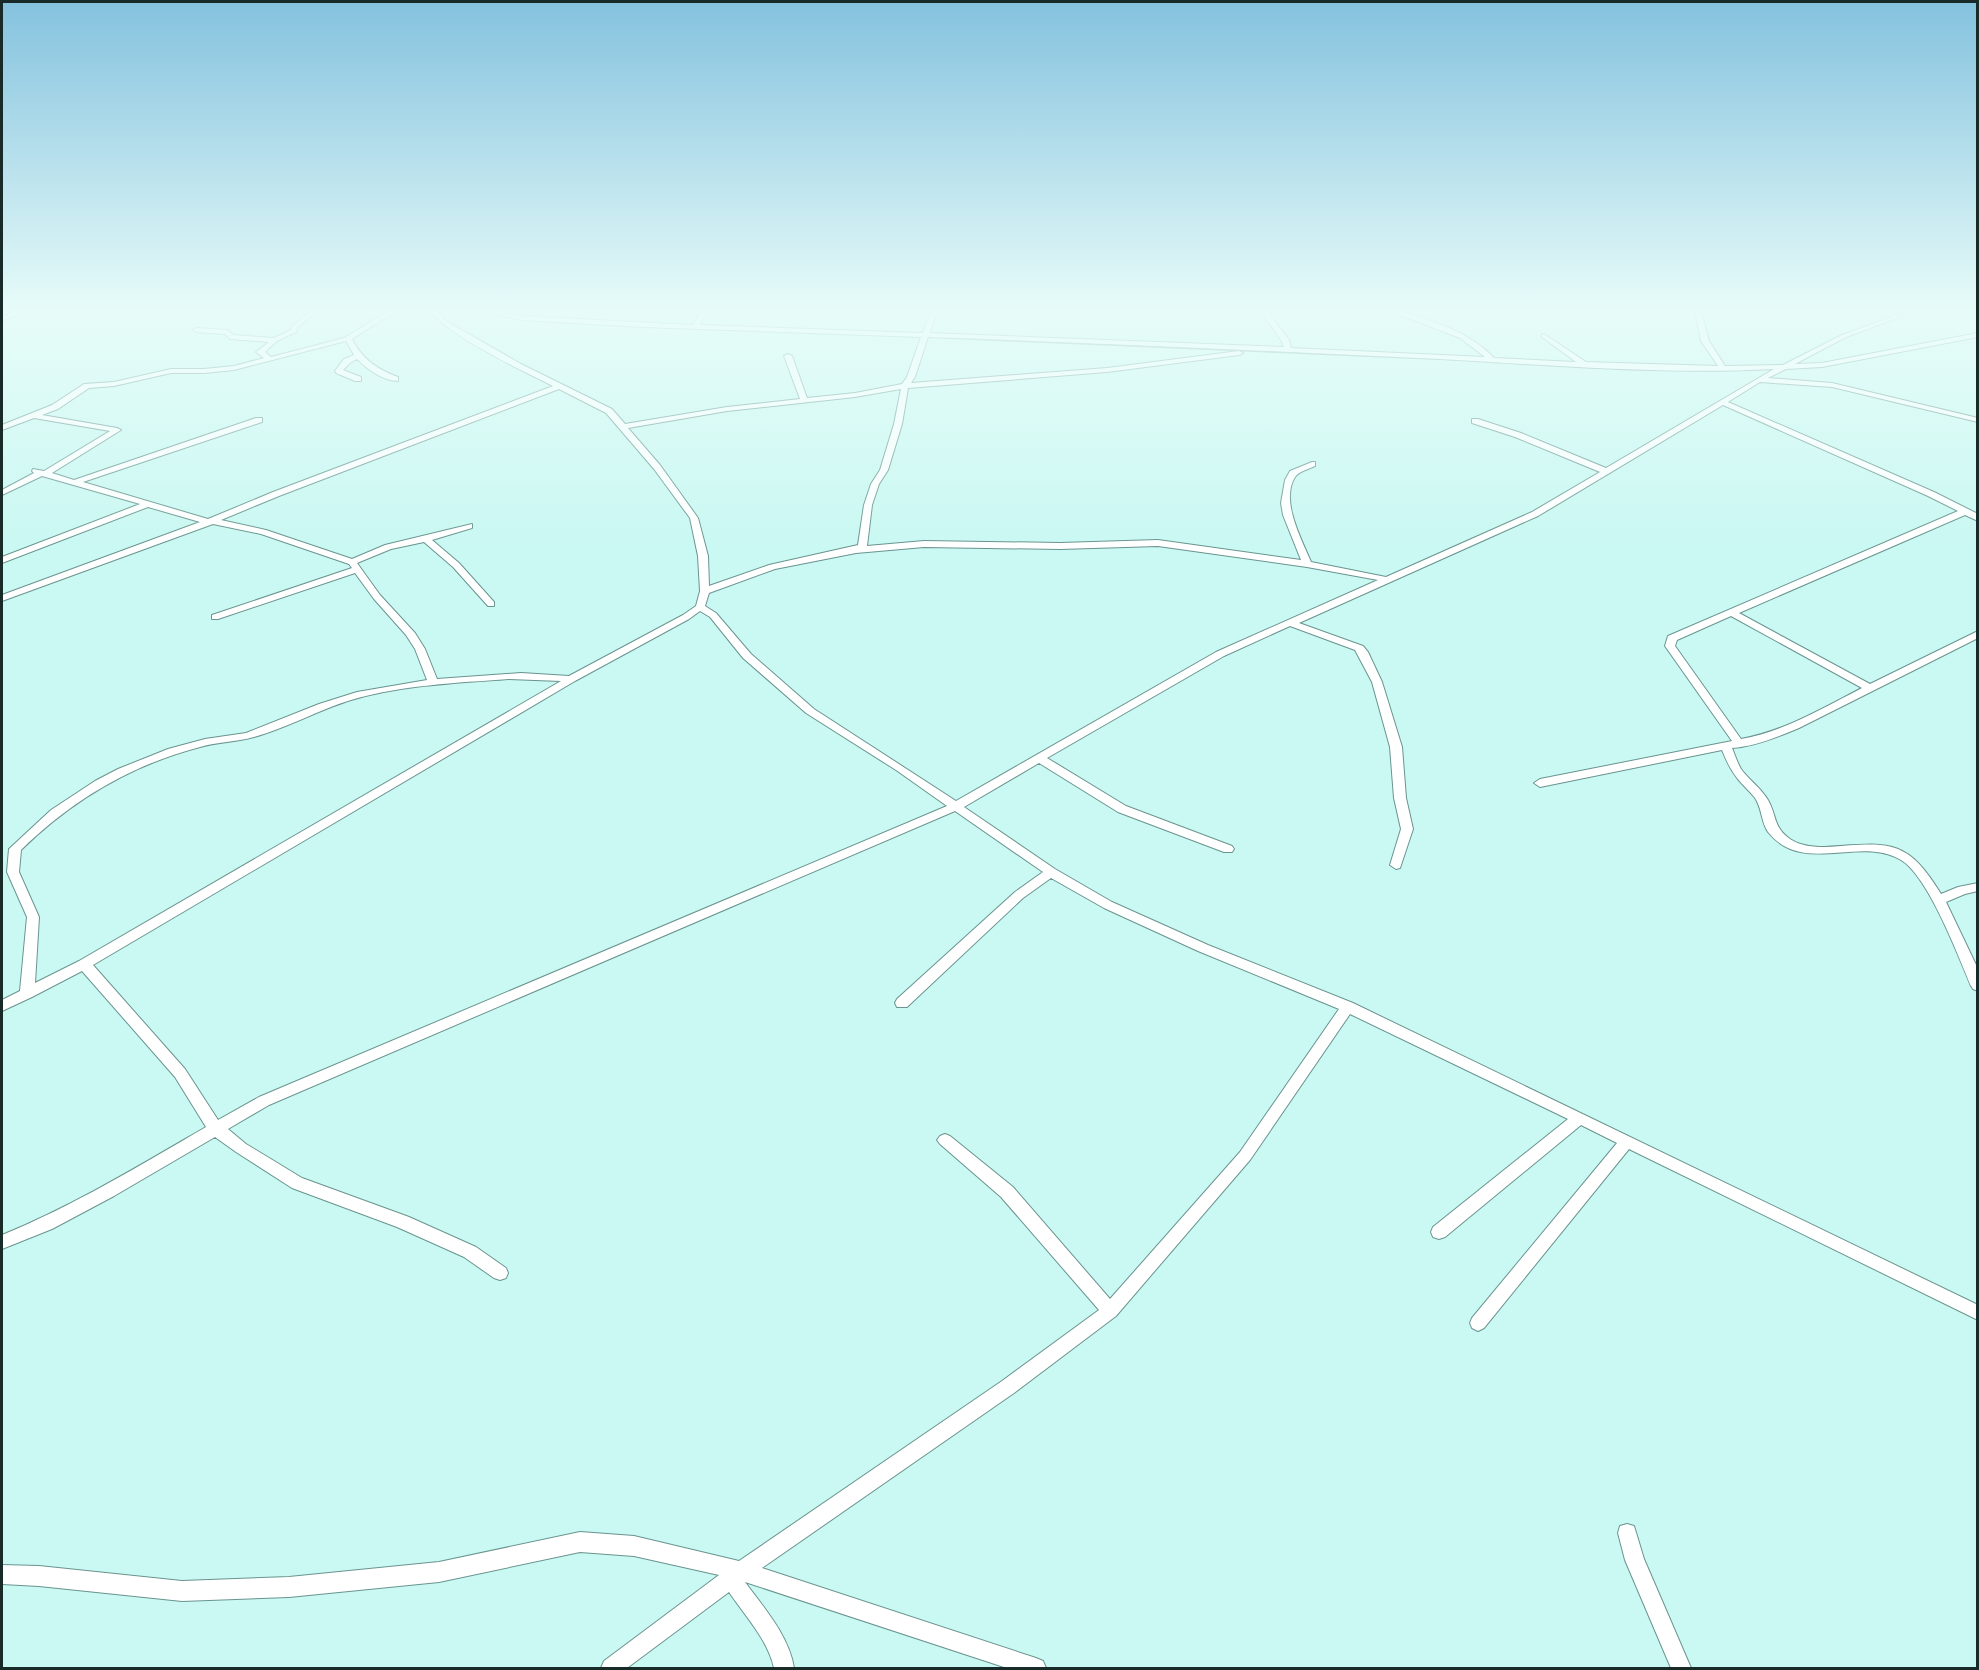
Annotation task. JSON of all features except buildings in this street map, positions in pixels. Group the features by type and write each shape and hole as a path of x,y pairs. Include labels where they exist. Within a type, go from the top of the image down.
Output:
{"street":[{"path":"2,428 56,407 83,389"},
{"path":"2,598 210,521 552,389"},
{"path":"2,1006 84,964 571,679 686,617 700,607 705,591 703,556 694,518 657,467 609,411 566,389"},
{"path":"800,389 804,400"},
{"path":"622,427 888,389"},
{"path":"856,550 862,547 864,542 868,505 875,483 884,470 898,424 904,389"},
{"path":"2,1242 46,1224 99,1196 264,1101 957,807 1220,654 1535,514 1744,389"},
{"path":"1854,389 1977,420"},
{"path":"1722,402 1977,518"},
{"path":"2,493 117,430 33,416"},
{"path":"73,483 259,420"},
{"path":"1474,421 1518,435 1606,471"},
{"path":"1307,564 1287,515 1285,503 1289,480 1293,473 1312,464"},
{"path":"40,473 210,521 263,532 355,566 377,597 410,633 420,649 433,682"},
{"path":"2,560 53,539 105,524 148,504"},
{"path":"1740,745 1670,646 1672,638 1966,512"},
{"path":"215,616 355,566 388,547 469,526"},
{"path":"426,539 456,565 491,604"},
{"path":"705,591 772,567 856,550 924,544 1060,546 1158,543 1307,564 1386,579"},
{"path":"700,607 713,615 754,663 810,711 957,807 1051,872 1108,905 1203,948 1348,1007 1977,1313"},
{"path":"1732,613 1871,689"},
{"path":"1290,623 1359,648 1377,682 1396,747 1400,798 1407,829 1396,865"},
{"path":"1540,783 1740,745 1769,737 1871,689 1977,634"},
{"path":"27,994 33,917 13,872 15,849 31,832 73,797 118,773 175,751 201,743 256,733 346,698 433,682 546,675 571,679"},
{"path":"1726,747 1736,771 1762,800 1773,830 1791,844 1807,851 1826,853 1845,848 1875,847 1892,850 1909,860 1938,901 1977,986"},
{"path":"1040,759 1122,809 1228,849"},
{"path":"902,1003 1019,895 1051,872"},
{"path":"1938,901 1962,890 1977,888"},
{"path":"84,964 180,1073 215,1128 241,1148 297,1183 403,1222 460,1247 500,1274"},
{"path":"611,1668 736,1575 1008,1387 1110,1311 1245,1156 1348,1007"},
{"path":"1439,1232 1580,1118"},
{"path":"945,1140 1007,1192 1110,1311"},
{"path":"1478,1323 1627,1141"},
{"path":"1627,1533 1635,1560 1681,1668"},
{"path":"2,1575 39,1576 182,1591 289,1587 439,1572 580,1542 634,1546 736,1575 1036,1668"},
{"path":"736,1575 772,1638 784,1662 784,1668"}]}
